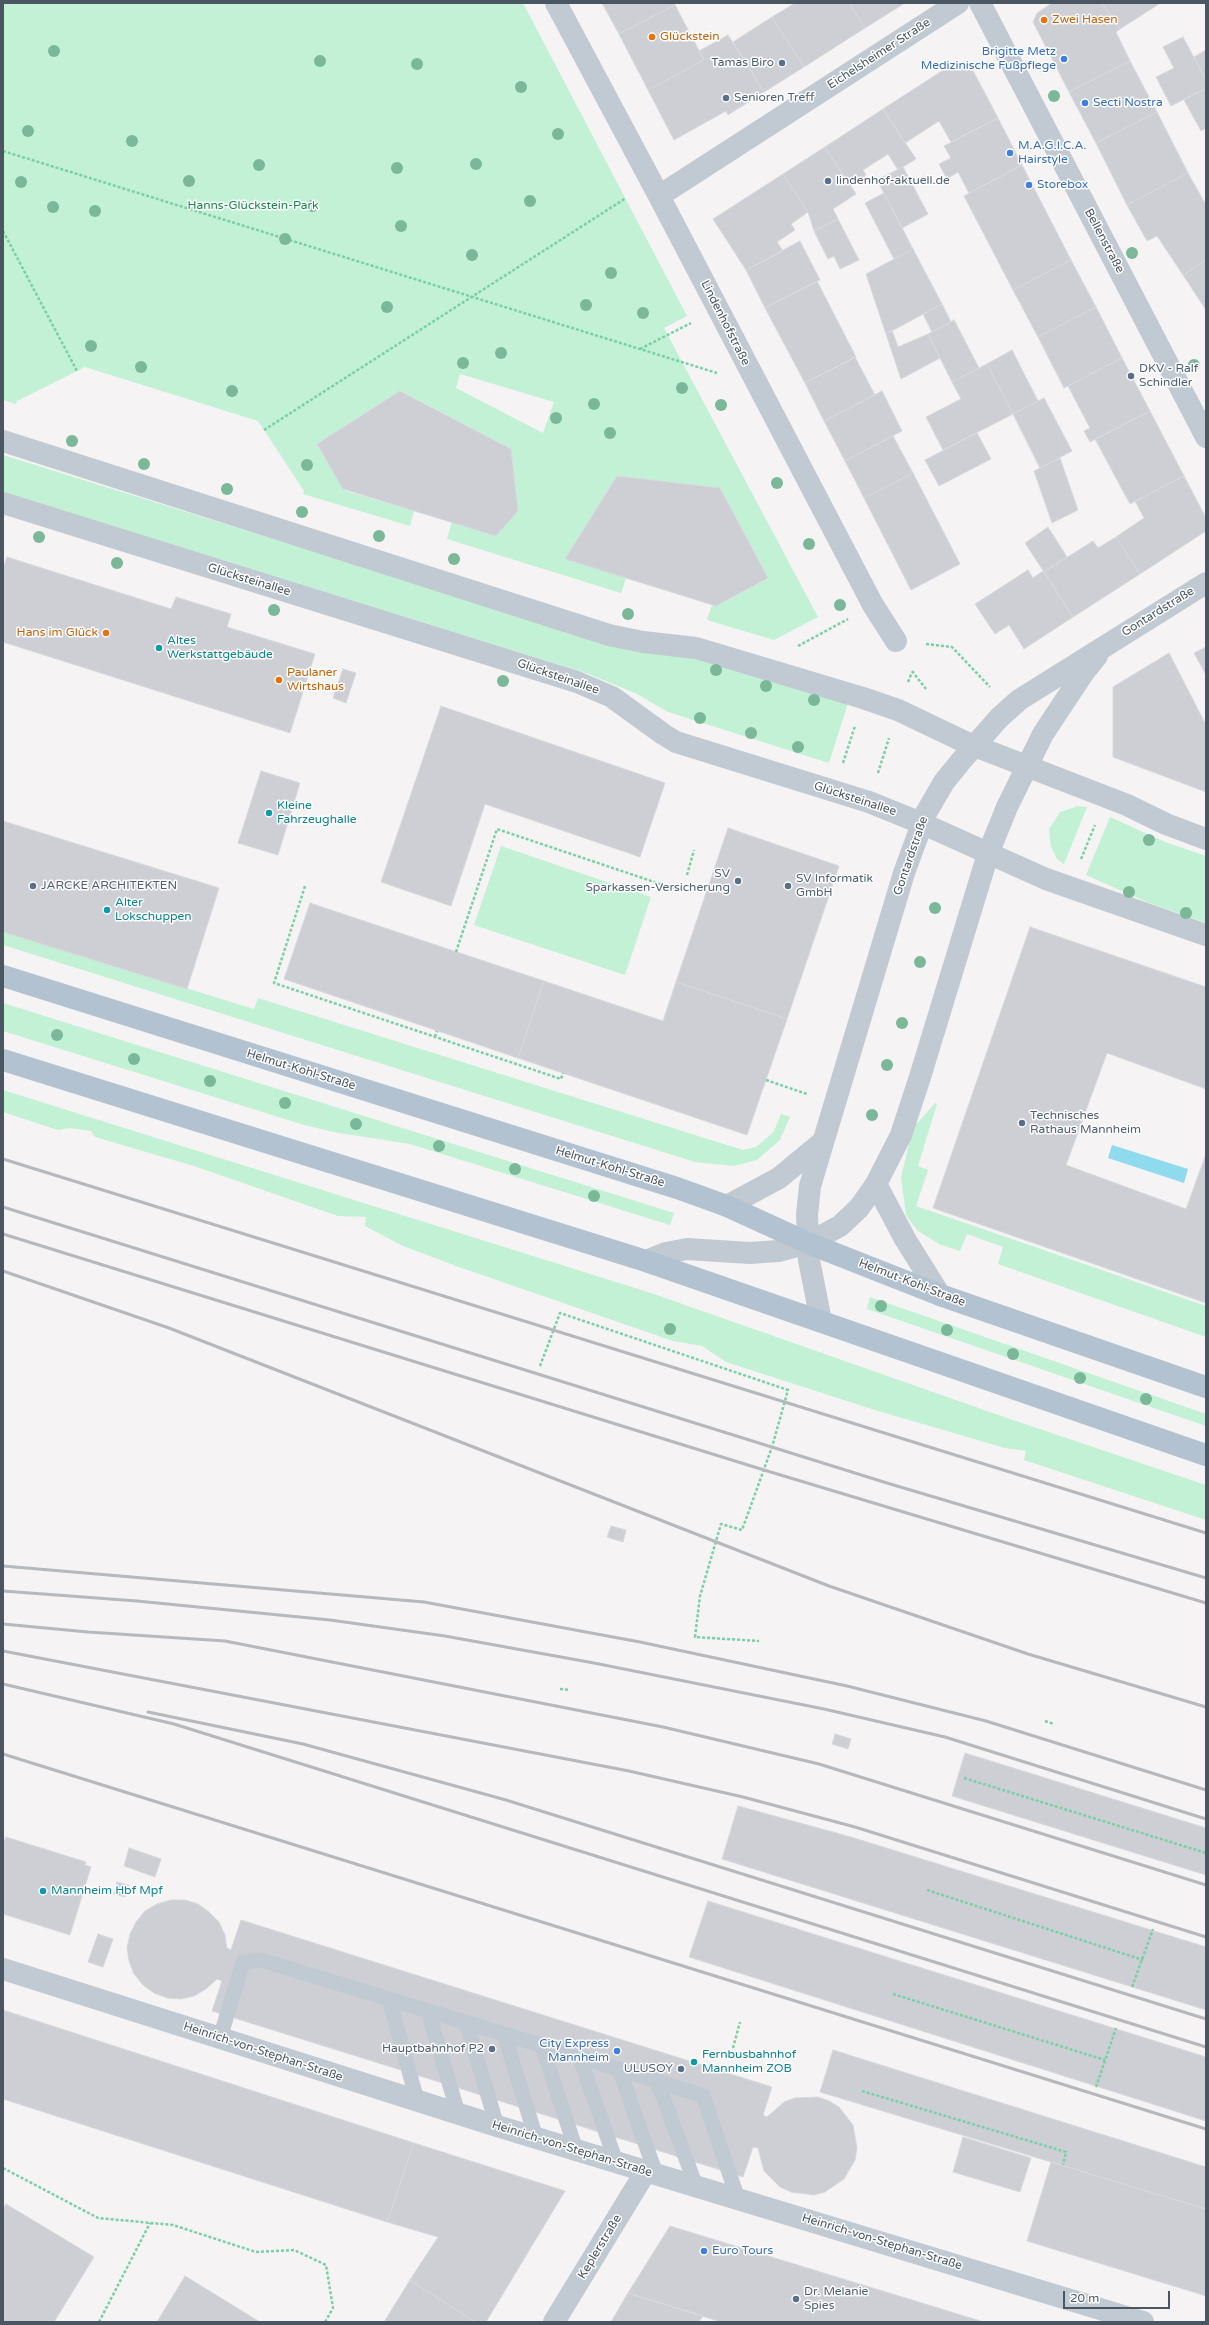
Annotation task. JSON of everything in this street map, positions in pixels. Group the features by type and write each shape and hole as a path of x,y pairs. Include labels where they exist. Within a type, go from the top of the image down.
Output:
{"main road":[{"name":"Helmut-Kohl-Straße","path":"3,976 670,1186 726,1206 808,1243 940,1295 1206,1387"},
{"path":"3,1060 350,1170 646,1261 1206,1455"}],"street":[{"name":"Lindenhofstraße","path":"556,3 656,189 872,605 896,641"},
{"name":"Eichelsheimer Straße","path":"656,189 958,3"},
{"name":"Bellenstraße","path":"980,3 1206,437"},
{"path":"3,442 609,635 643,642 696,648 898,710 974,746 1107,797 1166,824 1206,839"},
{"name":"Glücksteinallee","path":"3,503 577,682 612,697 676,742 869,802 921,823 988,854 1069,887 1206,935"},
{"name":"Gontardstraße","path":"821,1321 810,1275 808,1243 810,1186 821,1144 921,823 944,782 974,746 1009,708 1030,691 1206,583"},
{"name":"Gontardstraße","path":"646,1261 666,1253 687,1249 750,1253 778,1251 808,1243 840,1226 859,1208 876,1184 901,1135 918,1085 988,854 1007,807 1043,734 1064,700 1084,672 1110,642"},
{"path":"726,1206 778,1178 821,1144"},
{"path":"876,1184 905,1239 940,1295"},
{"name":"Heinrich-von-Stephan-Straße","path":"3,1969 497,2126 1143,2322"},
{"name":"Keplerstraße","path":"554,2322 651,2173"}],"lane":[{"path":"220,2038 243,1962 262,1960 619,2069 702,2096 738,2199"},
{"path":"389,1999 418,2100"},
{"path":"428,2011 458,2113"},
{"path":"466,2022 497,2126"},
{"path":"504,2034 536,2138"},
{"path":"542,2046 576,2150"},
{"path":"580,2058 616,2162"},
{"path":"619,2069 651,2173"},
{"path":"657,2081 696,2186"}],"path":[{"path":"3,152 758,385"},
{"path":"264,430 471,297 656,189"},
{"path":"3,231 77,371"},
{"path":"640,349 718,309"},
{"path":"760,667 872,605"},
{"path":"896,641 952,647 1009,708"},
{"path":"869,802 898,710"},
{"path":"1069,887 1107,797"},
{"path":"456,952 497,829 681,891"},
{"path":"687,875 694,850"},
{"path":"305,886 274,983 561,1079 563,1073"},
{"path":"435,1037 437,1031"},
{"path":"766,1080 780,1085"},
{"path":"540,1366 560,1313 788,1390 768,1458 742,1530 721,1524 700,1596 695,1637 759,1641"},
{"path":"560,1689 570,1690"},
{"path":"1045,1721 1054,1724"},
{"path":"964,1778 1206,1853"},
{"path":"927,1890 1143,1960"},
{"path":"1132,1987 1153,1930"},
{"path":"893,1994 1105,2060"},
{"path":"733,2048 740,2022"},
{"path":"1096,2087 1116,2028"},
{"path":"862,2091 1066,2152 1062,2165"},
{"path":"3,2168 98,2218 173,2225 256,2252 294,2250 326,2265 333,2308 324,2322"},
{"path":"99,2322 150,2223"}],"green space":[{"name":"Hanns-Glückstein-Park","path":"3,3 523,3 687,316 664,328 818,617 774,640 707,620 712,605 716,606 768,578 720,488 617,476 565,559 626,578 621,593 447,539 452,522 496,536 518,511 511,449 401,391 317,445 346,491 414,511 410,526 303,494 304,491 258,421 85,367 17,401 16,404 3,400","holes":["460,374 554,402 543,433 456,388"]},
{"path":"3,455 608,643 658,648 848,703 829,763 668,712 637,694 589,674 3,492"},
{"path":"1078,806 1087,807 1064,864 1057,859 1051,847 1049,829 1060,812"},
{"path":"1110,817 1165,842 1206,856 1206,923 1149,903 1086,875"},
{"path":"501,846 651,897 625,975 474,925"},
{"path":"3,932 254,1009 258,998 743,1150 756,1147 769,1136 774,1131 781,1114 790,1117 780,1140 757,1160 734,1166 695,1162 3,945"},
{"path":"3,1003 674,1213 670,1225 410,1144 333,1132 301,1124 3,1031"},
{"path":"3,1090 651,1293 1007,1418 1206,1485 1206,1520 1024,1460 1026,1451 1005,1448 878,1411 726,1362 702,1346 673,1341 459,1267 403,1246 365,1226 366,1217 338,1216 194,1166 95,1137 91,1131 70,1128 58,1130 3,1112"},
{"path":"935,1103 937,1104 918,1166 928,1170 916,1206 1206,1306 1206,1337 998,1264 1003,1247 967,1234 960,1251 941,1245 918,1231 906,1215 901,1177 913,1128"},
{"path":"870,1297 1206,1414 1206,1426 867,1309"}],"water":[{"path":"1112,1145 1188,1169 1184,1183 1108,1158"}],"building":[{"path":"602,3 674,3 675,5 619,34"},
{"path":"795,3 849,3 865,28 804,67 772,17"},
{"path":"849,3 905,3 865,28"},
{"path":"1052,3 1102,3 1120,29 1116,32 1130,61 1069,92 1033,22 1037,13"},
{"path":"1102,3 1158,3 1159,4 1120,29"},
{"path":"675,5 704,60 648,90 619,34"},
{"path":"772,17 804,67 764,92 733,42"},
{"path":"728,35 764,92 728,115 726,111 674,140 648,90 704,60 699,51"},
{"path":"1183,37 1206,80 1206,88 1171,106 1156,77 1174,68 1163,47"},
{"path":"1206,50 1206,80 1194,57"},
{"path":"1130,61 1157,112 1096,143 1069,92"},
{"path":"957,63 970,65 998,118 951,142 939,121 905,143 883,109 948,67"},
{"path":"1206,88 1206,128 1201,131 1184,100"},
{"path":"883,109 916,159 898,170 888,154 863,170 866,175 850,185 825,147"},
{"path":"1157,112 1188,173 1127,205 1096,143"},
{"path":"998,118 1022,165 969,193 958,172 947,179 939,164 951,158 944,146"},
{"path":"825,147 856,194 833,209 838,219 814,231 808,212 783,174"},
{"path":"1022,165 1071,260 1013,290 964,196"},
{"path":"903,167 928,214 902,228 877,180"},
{"path":"1188,173 1206,205 1206,260 1183,275 1157,236 1147,241 1127,205"},
{"path":"783,174 808,212 791,224 795,230 777,242 783,251 746,270 713,219"},
{"path":"884,193 913,249 894,259 865,203"},
{"path":"838,219 859,260 840,269 834,256 828,259 814,231"},
{"path":"800,241 820,280 765,308 746,270"},
{"path":"913,249 942,304 886,334 866,274"},
{"path":"1071,260 1096,307 1038,337 1013,290"},
{"path":"1206,260 1206,310 1183,275"},
{"path":"817,281 856,357 805,383 765,308"},
{"path":"942,304 951,322 932,332 923,314"},
{"path":"1096,307 1122,358 1064,388 1038,337"},
{"path":"954,320 979,368 952,382 928,334"},
{"path":"892,330 898,347 928,334 940,358 901,379 886,334"},
{"path":"1012,350 1038,401 1013,414 987,364"},
{"path":"855,357 875,395 824,421 805,383"},
{"path":"1122,358 1150,411 1090,442 1084,431 1090,428 1068,386"},
{"path":"987,364 1013,414 943,450 926,417 961,399 952,382"},
{"path":"400,391 511,449 518,511 496,536 343,489 317,444"},
{"path":"882,391 902,431 845,461 824,421"},
{"path":"1044,398 1072,451 1040,468 1013,414"},
{"path":"1150,411 1184,476 1130,504 1095,439"},
{"path":"977,433 991,459 939,486 925,460"},
{"path":"893,436 913,473 864,498 845,461"},
{"path":"1060,458 1078,510 1052,523 1034,471"},
{"path":"913,473 960,564 911,590 864,498"},
{"path":"617,476 720,488 768,578 716,606 565,559"},
{"path":"1184,476 1206,518 1206,531 1140,574 1116,537 1144,518 1135,501"},
{"path":"1048,527 1067,557 1044,572 1025,543"},
{"path":"1116,537 1140,574 1073,617 1044,572 1093,541 1098,548"},
{"name":"Altes Werkstattgebäude","path":"7,557 171,609 176,597 231,614 227,627 315,654 290,733 3,642 3,569"},
{"path":"1028,570 1033,578 1043,571 1073,617 1024,649 1009,625 995,634 975,604"},
{"path":"1206,647 1206,675 1194,653"},
{"path":"1169,653 1206,725 1206,792 1113,757 1113,687"},
{"path":"343,669 356,673 346,703 333,698"},
{"path":"441,706 665,783 640,857 485,804 451,906 381,882"},
{"name":"Kleine Fahrzeughalle","path":"261,771 300,783 278,855 238,843"},
{"name":"Alter Lokschuppen","path":"3,821 219,888 187,989 3,932"},
{"path":"728,828 839,866 787,1019 676,982"},
{"path":"310,903 544,981 518,1058 284,979"},
{"name":"Technisches Rathaus Mannheim","path":"1030,927 1206,987 1206,1089 1107,1053 1066,1165 1186,1209 1206,1154 1206,1303 933,1208"},
{"path":"544,981 663,1021 676,982 787,1019 747,1135 518,1058"},
{"path":"611,1526 626,1530 623,1542 607,1537"},
{"path":"835,1734 851,1739 848,1749 832,1744"},
{"path":"965,1753 1206,1828 1206,1875 952,1796"},
{"path":"738,1806 851,1837 1206,1947 1206,2010 722,1859"},
{"name":"Mannheim Hbf Mpf","path":"6,1837 86,1862 85,1865 91,1867 70,1935 3,1914 3,1840 5,1840"},
{"path":"129,1848 161,1859 155,1877 124,1866"},
{"path":"117,1882 129,1885 125,1897 114,1894"},
{"name":"Hauptbahnhof P2","path":"171,1900 185,1900 198,1904 209,1912 219,1922 225,1935 227,1948 231,1950 241,1920 772,2087 763,2115 767,2117 784,2102 795,2098 818,2097 829,2101 839,2107 853,2125 857,2148 855,2160 844,2179 825,2192 814,2195 791,2192 780,2187 764,2171 758,2148 753,2147 743,2177 212,2011 222,1981 217,1979 206,1989 194,1996 181,1999 167,1998 154,1993 143,1985 134,1974 129,1961 127,1948 130,1934 136,1922 145,1911 157,1904"},
{"path":"708,1901 1206,2057 1206,2121 689,1957"},
{"path":"98,1934 113,1939 103,1967 88,1962"},
{"path":"3,2010 414,2143 387,2222 3,2099"},
{"path":"833,2050 1206,2167 1206,2209 820,2092"},
{"path":"963,2137 1031,2158 1020,2192 953,2172"},
{"path":"414,2143 565,2191 486,2322 475,2322 410,2280 438,2237 387,2222"},
{"path":"1051,2162 1206,2209 1206,2296 1027,2241"},
{"path":"6,2204 94,2257 54,2322 3,2322 3,2209"},
{"path":"670,2226 984,2322 721,2322 628,2293"},
{"path":"185,2276 260,2322 157,2322"},
{"path":"410,2280 475,2322 384,2322"},
{"path":"628,2293 703,2316 699,2322 611,2322"}],"railway":[{"path":"3,1159 1206,1533"},
{"path":"3,1207 887,1483 1206,1578"},
{"path":"3,1234 764,1470 1206,1603"},
{"path":"3,1271 169,1328 829,1586 1028,1654 1206,1707"},
{"path":"3,1566 424,1602 640,1642 847,1686 986,1721 1206,1790"},
{"path":"3,1591 137,1601 330,1620 445,1636 594,1663 824,1709 945,1737 1206,1819"},
{"path":"3,1624 88,1632 225,1641 663,1727 819,1764 1206,1885"},
{"path":"3,1651 629,1771 743,1797 855,1827 1206,1937"},
{"path":"3,1684 174,1724 1206,2047"},
{"path":"148,1712 303,1744 506,1800 1206,2019"},
{"path":"3,1754 1206,2129"}],"place":[{"name":"Zwei Hasen","path":"1044,20"},
{"name":"Glückstein","path":"652,37"},
{"name":"Brigitte Metz Medizinische Fußpflege","path":"1064,59"},
{"name":"Tamas Biro","path":"782,63"},
{"name":"Senioren Treff","path":"726,98"},
{"name":"Secti Nostra","path":"1085,103"},
{"name":"M.A.G.I.C.A. Hairstyle","path":"1010,153"},
{"name":"lindenhof-aktuell.de","path":"828,181"},
{"name":"Storebox","path":"1029,185"},
{"name":"DKV - Ralf Schindler","path":"1131,376"},
{"name":"Hans im Glück","path":"106,633"},
{"name":"Altes Werkstattgebäude","path":"159,648"},
{"name":"Paulaner Wirtshaus","path":"279,680"},
{"name":"Kleine Fahrzeughalle","path":"269,813"},
{"name":"SV Sparkassen-Versicherung","path":"738,881"},
{"name":"JARCKE ARCHITEKTEN","path":"33,886"},
{"name":"SV Informatik GmbH","path":"788,886"},
{"name":"Alter Lokschuppen","path":"107,910"},
{"name":"Technisches Rathaus Mannheim","path":"1022,1123"},
{"name":"Mannheim Hbf Mpf","path":"43,1891"},
{"name":"Hauptbahnhof P2","path":"492,2049"},
{"name":"City Express Mannheim","path":"617,2051"},
{"name":"Fernbusbahnhof Mannheim ZOB","path":"694,2062"},
{"name":"ULUSOY","path":"681,2069"},
{"name":"Euro Tours","path":"704,2251"},
{"name":"Dr. Melanie Spies","path":"796,2299"}]}
